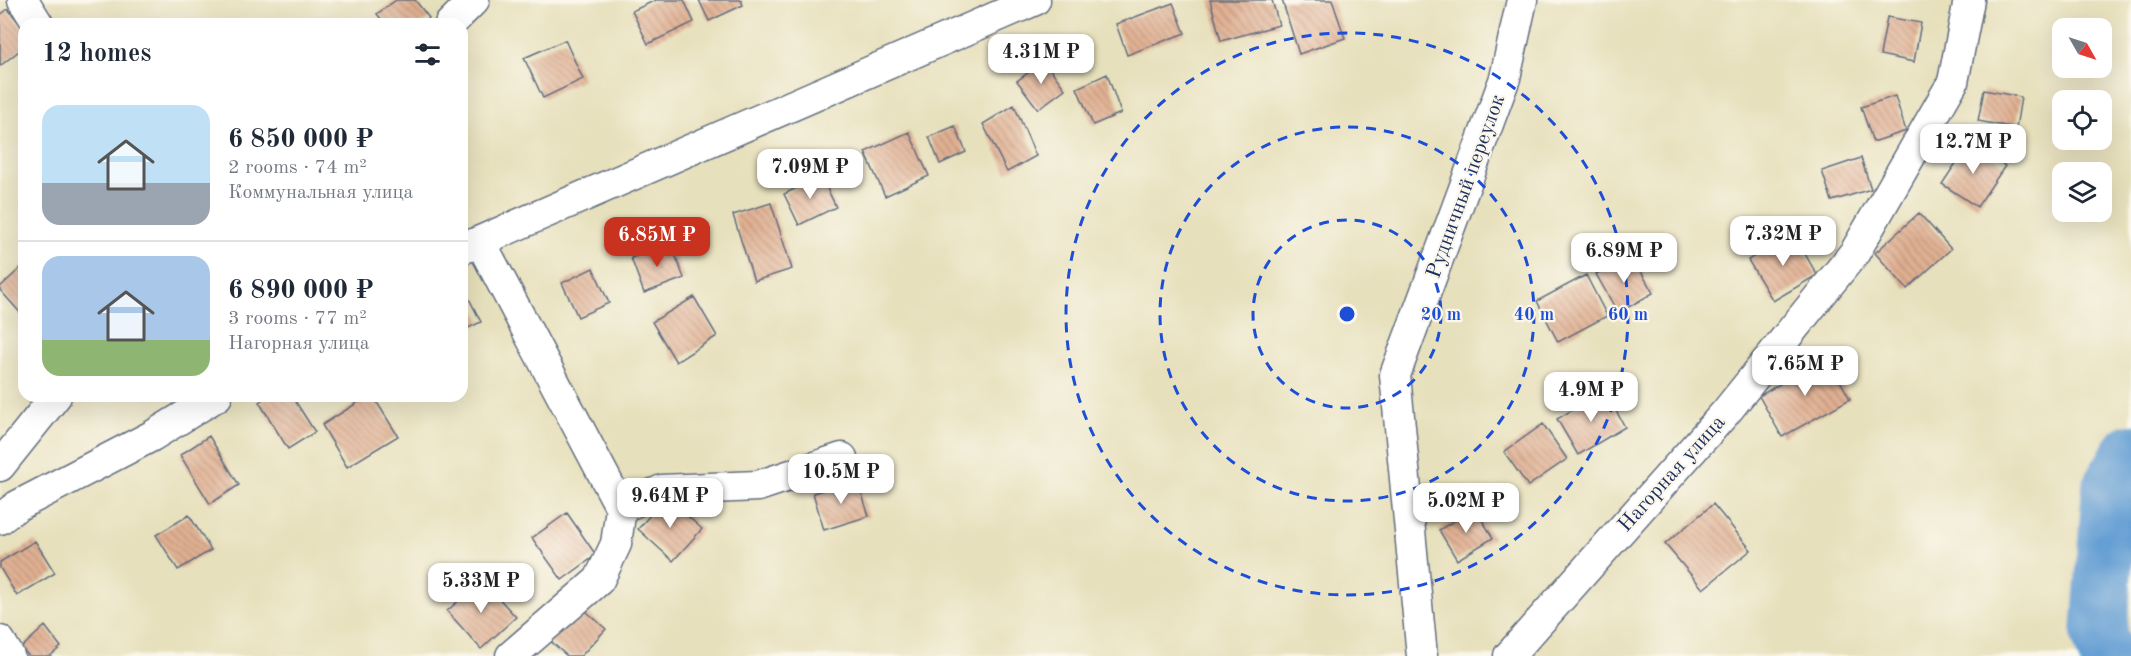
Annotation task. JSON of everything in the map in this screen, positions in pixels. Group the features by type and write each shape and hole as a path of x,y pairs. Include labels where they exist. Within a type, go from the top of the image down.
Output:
{"street":[{"path":"23,0 34,18"},
{"path":"456,18 474,0"},
{"path":"511,656 599,580 616,544 621,508 471,245 1035,0"},
{"name":"Рудничный переулок","path":"1422,656 1395,375 1505,78 1522,0"},
{"name":"Нагорная улица","path":"1509,656 1726,412 1856,252 1953,82 1969,0"},
{"path":"0,466 51,402"},
{"path":"0,519 17,506 152,436 207,402"},
{"path":"621,508 662,490 758,486 842,458"},
{"path":"0,641 9,656"}],"building":[{"path":"396,0 415,0 429,18 380,18 377,14"},
{"path":"656,0 684,0 694,22 648,44 632,11"},
{"path":"699,0 741,0 743,5 709,21"},
{"path":"1210,0 1272,0 1279,25 1221,41"},
{"path":"1282,0 1332,0 1345,38 1299,54"},
{"path":"1173,3 1185,33 1127,55 1116,24"},
{"path":"8,9 18,22 18,52 0,66 0,15"},
{"path":"1887,17 1921,23 1914,62 1880,55"},
{"path":"565,40 583,79 543,98 524,58"},
{"path":"1044,61 1065,89 1038,109 1017,81"},
{"path":"1107,74 1121,113 1093,125 1077,88"},
{"path":"1984,90 2021,97 2016,128 1978,121"},
{"path":"1895,96 1906,131 1873,142 1861,107"},
{"path":"1014,105 1036,156 1007,172 983,124"},
{"path":"955,126 966,152 940,164 929,137"},
{"path":"909,132 929,176 885,196 865,152"},
{"path":"1970,142 2005,166 1977,207 1942,184"},
{"path":"1861,158 1871,189 1832,201 1822,171"},
{"path":"821,176 836,207 799,225 784,194"},
{"path":"771,203 792,269 754,281 733,215"},
{"path":"1919,213 1951,249 1907,289 1875,253"},
{"path":"1793,233 1817,275 1773,301 1748,260"},
{"path":"671,244 684,278 644,293 631,258"},
{"path":"1631,254 1653,293 1618,313 1596,274"},
{"path":"593,268 609,303 578,317 562,283"},
{"path":"18,270 18,310 0,290 0,287"},
{"path":"1586,275 1607,316 1558,342 1537,301"},
{"path":"468,297 481,322 468,328"},
{"path":"694,297 717,336 676,362 652,322"},
{"path":"1827,357 1850,399 1782,437 1759,396"},
{"path":"1605,391 1625,427 1578,455 1557,419"},
{"path":"259,402 296,402 315,432 288,449"},
{"path":"358,402 377,402 398,436 347,467 322,425"},
{"path":"1543,424 1567,459 1528,486 1504,452"},
{"path":"209,436 239,485 210,504 180,455"},
{"path":"857,479 869,516 824,530 813,493"},
{"path":"666,497 702,529 673,561 638,529"},
{"path":"1713,504 1751,550 1703,589 1665,544"},
{"path":"1475,508 1493,538 1457,560 1439,530"},
{"path":"567,513 596,555 562,580 532,538"},
{"path":"189,515 211,550 178,570 156,535"},
{"path":"35,541 55,573 17,596 0,568 0,562"},
{"path":"482,580 516,617 481,649 447,611"},
{"path":"577,603 606,629 581,656 567,656 546,637"},
{"path":"45,626 61,647 50,656 29,656 21,648"}],"waterway":[{"path":"2107,656 2099,634 2110,487 2131,452"}]}
